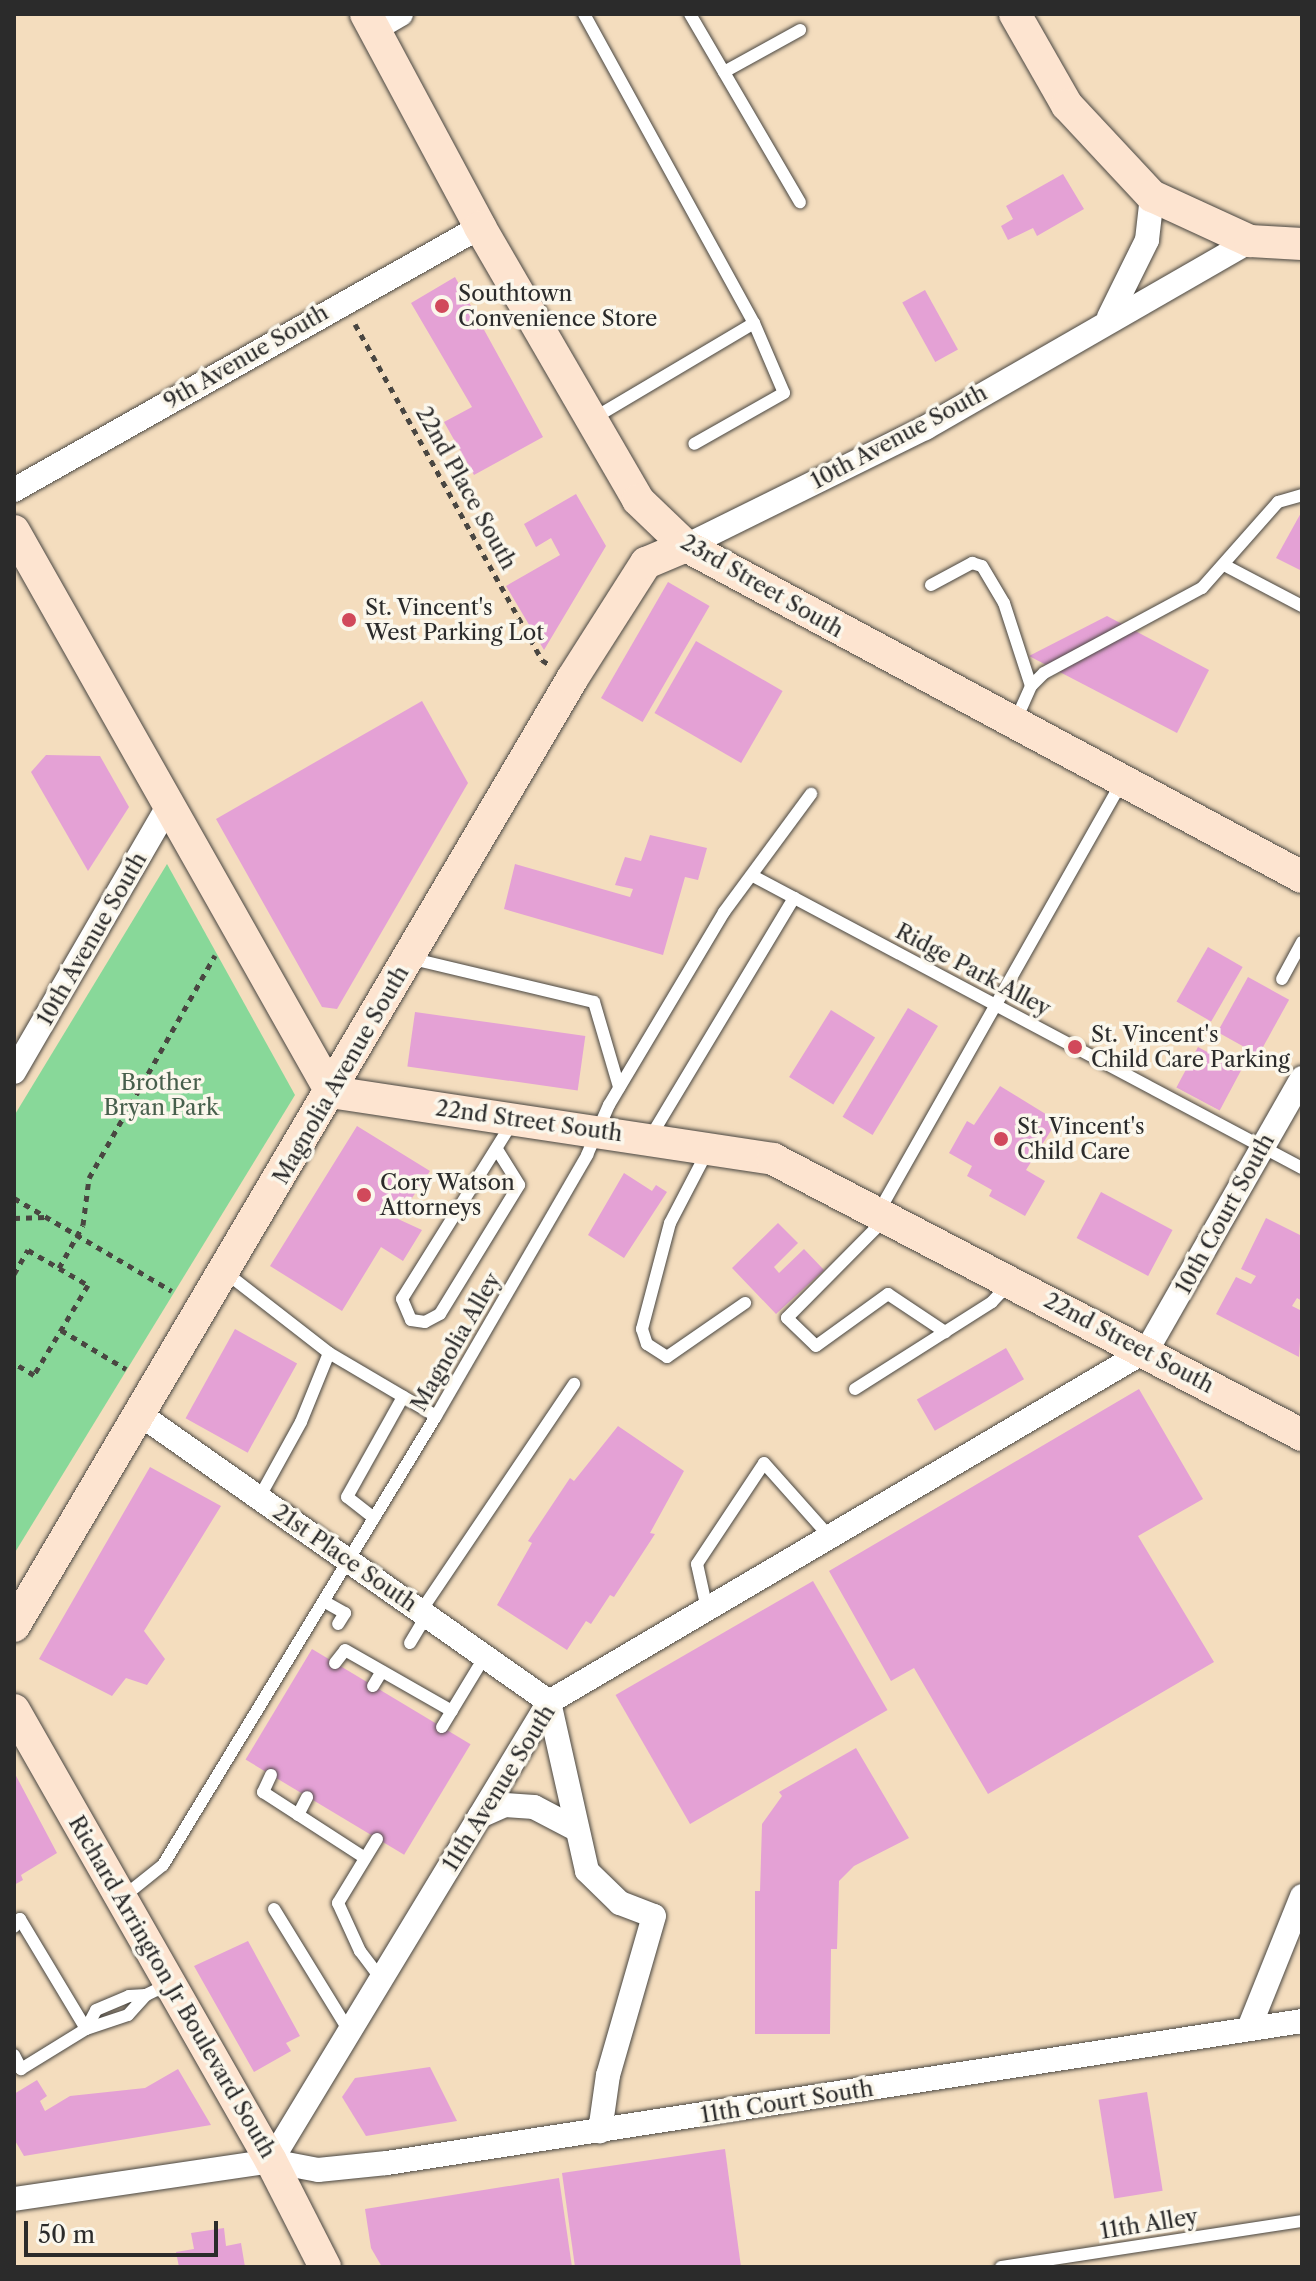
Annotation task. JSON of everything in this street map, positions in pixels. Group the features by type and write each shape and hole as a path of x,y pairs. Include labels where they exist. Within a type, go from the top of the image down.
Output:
{"street":[{"path":"1015,14 1067,105 1152,196 1250,241 1302,244"},
{"name":"23rd Street South","path":"381,19 480,227 591,419 638,500 686,546 1302,877"},
{"path":"1108,319 1147,240 1152,196"},
{"name":"9th Avenue South","path":"14,490 480,227"},
{"name":"10th Avenue South","path":"686,546 925,428 1108,319 1250,241"},
{"path":"14,531 331,1092"},
{"name":"Magnolia Avenue South","path":"14,1626 572,679 646,563 686,546"},
{"name":"10th Avenue South","path":"14,1072 168,806"},
{"name":"10th Court South","path":"1147,1350 1302,1078"},
{"name":"22nd Street South","path":"331,1092 773,1159 1147,1350 1302,1435"},
{"name":"11th Avenue South","path":"271,2161 549,1702 1147,1350"},
{"name":"21st Place South","path":"141,1415 549,1702"},
{"path":"549,1702 587,1871 620,1903 654,1916 608,2075 600,2131"},
{"name":"Richard Arrington Jr Boulevard South","path":"14,1710 121,1899 158,1989 271,2161 325,2267"},
{"path":"480,1816 505,1805 534,1807 576,1829"},
{"path":"1249,2028 1302,1896"},
{"name":"11th Court South","path":"271,2161 318,2170 600,2131 1302,2021"},
{"path":"14,2199 271,2161"}],"lane":[{"path":"584,14 754,323 784,393 694,444"},
{"path":"690,14 800,202"},
{"path":"724,72 800,30"},
{"path":"591,419 754,323"},
{"path":"1014,724 1031,686 1044,673 1202,588 1226,566 1278,502 1302,495"},
{"path":"931,585 972,563 982,566 1004,603 1007,626 1031,686"},
{"path":"1226,566 1302,606"},
{"path":"945,1332 888,1294 816,1346 787,1318 882,1215 1123,780"},
{"name":"Magnolia Alley","path":"121,1899 163,1865 436,1416 619,1087 724,912 811,794"},
{"name":"Ridge Park Alley","path":"753,876 1302,1168"},
{"path":"650,1139 794,898"},
{"path":"1282,979 1302,942"},
{"path":"409,958 594,1002 619,1087"},
{"path":"498,1151 519,1185 440,1314 425,1322 411,1320 402,1299 498,1151 514,1120"},
{"path":"709,1149 670,1223 642,1329 647,1344 667,1357 745,1303"},
{"path":"225,1272 329,1353 436,1416"},
{"path":"855,1389 992,1302 1012,1282"},
{"path":"259,1498 301,1422 329,1353"},
{"path":"410,1643 424,1613 574,1384"},
{"path":"374,1518 347,1497 403,1397"},
{"path":"707,1609 697,1564 764,1463 830,1537"},
{"path":"325,1602 345,1613 338,1624"},
{"path":"335,1663 345,1650 452,1711"},
{"path":"442,1727 485,1656"},
{"path":"373,1686 382,1671"},
{"path":"271,1775 263,1792 365,1858"},
{"path":"298,1815 307,1797"},
{"path":"377,1839 338,1903 360,1951 381,1979"},
{"path":"274,1909 349,2031"},
{"path":"17,1923 86,2029"},
{"path":"14,2055 21,2069 86,2029 128,2015 158,1989"},
{"name":"11th Alley","path":"1001,2267 1302,2221"}],"path":[{"name":"22nd Place South","path":"343,302 542,660 572,679"},
{"path":"59,1268 77,1236 89,1178 215,955"},
{"path":"14,1198 172,1291"},
{"path":"14,1218 47,1217"},
{"path":"14,1274 28,1250 88,1285 34,1375 14,1363"},
{"path":"61,1330 126,1369"}],"green space":[{"name":"Brother Bryan Park","path":"167,864 295,1095 14,1554 14,1116"}],"building":[{"path":"1063,174 1084,209 1037,236 1033,228 1008,240 1001,226 1013,219 1006,206"},
{"path":"455,277 543,437 474,475 444,422 472,407 411,303"},
{"path":"925,290 958,349 935,362 902,303"},
{"path":"576,494 606,546 544,650 506,586 560,555 551,538 536,547 524,524"},
{"path":"1302,511 1302,571 1276,558"},
{"path":"668,582 710,606 643,722 601,698"},
{"path":"1107,616 1209,670 1177,733 1029,656"},
{"path":"696,641 783,691 741,763 654,713"},
{"path":"422,701 468,783 337,1009 322,1007 216,819"},
{"path":"46,755 100,756 129,807 88,871 31,772"},
{"path":"650,835 707,848 698,880 685,877 663,955 504,909 515,864 630,897 633,889 615,885 625,857 641,861"},
{"path":"1208,947 1243,967 1211,1022 1176,1002"},
{"path":"1248,977 1289,1000 1259,1055 1217,1032"},
{"path":"908,1008 938,1026 873,1135 843,1117"},
{"path":"831,1010 875,1038 833,1105 789,1077"},
{"path":"415,1012 585,1036 578,1090 407,1066"},
{"path":"1198,1047 1241,1070 1220,1111 1176,1088"},
{"name":"St. Vincent's Child Care","path":"1000,1086 1057,1121 1026,1170 1045,1181 1025,1216 989,1196 992,1190 967,1176 972,1166 949,1153 967,1121 974,1125"},
{"name":"Cory Watson Attorneys","path":"357,1126 430,1171 398,1219 422,1230 403,1261 381,1247 342,1311 270,1266"},
{"path":"624,1173 652,1191 656,1185 667,1192 624,1258 588,1235"},
{"path":"1101,1192 1173,1230 1148,1276 1077,1238"},
{"path":"1266,1218 1302,1236 1302,1301 1297,1298 1292,1306 1302,1311 1299,1357 1216,1314 1236,1277 1251,1284 1256,1276 1241,1269"},
{"path":"778,1223 798,1243 774,1267 779,1273 804,1249 824,1270 776,1314 732,1268"},
{"path":"235,1329 297,1363 248,1453 186,1418"},
{"path":"1006,1348 1024,1379 935,1431 917,1400"},
{"path":"1139,1389 1203,1499 1138,1536 1214,1662 988,1794 914,1668 891,1681 829,1571"},
{"path":"618,1426 684,1471 650,1533 655,1534 614,1597 610,1595 591,1624 586,1621 567,1650 497,1605 532,1543 528,1541 570,1478 574,1481"},
{"path":"150,1467 221,1506 144,1631 165,1659 147,1685 126,1678 112,1696 39,1659"},
{"path":"813,1581 887,1710 690,1824 616,1695"},
{"path":"312,1649 471,1744 404,1855 246,1760"},
{"path":"856,1748 909,1838 854,1866 839,1881 837,1949 831,1949 830,2034 755,2034 755,1891 760,1891 762,1824 782,1796 779,1792"},
{"path":"14,1772 57,1853 21,1875 23,1880 14,1885"},
{"path":"248,1941 300,2036 286,2043 291,2051 254,2072 194,1966"},
{"path":"430,2067 457,2121 366,2136 342,2097 355,2078"},
{"path":"178,2069 211,2125 24,2156 14,2139 14,2094 37,2080 47,2096 40,2101 45,2111 70,2096 145,2088"},
{"path":"1147,2092 1163,2191 1114,2198 1099,2100"},
{"path":"725,2149 741,2267 575,2267 562,2173"},
{"path":"559,2178 572,2267 382,2267 371,2248 365,2209"},
{"path":"224,2228 226,2246 241,2243 245,2267 179,2267 176,2252 194,2249 191,2233"}],"place":[{"name":"Southtown Convenience Store","path":"442,306"},
{"name":"St. Vincent's West Parking Lot","path":"349,620"},
{"name":"St. Vincent's Child Care Parking","path":"1075,1047"},
{"name":"St. Vincent's Child Care","path":"1001,1139"},
{"name":"Cory Watson Attorneys","path":"364,1195"}]}
